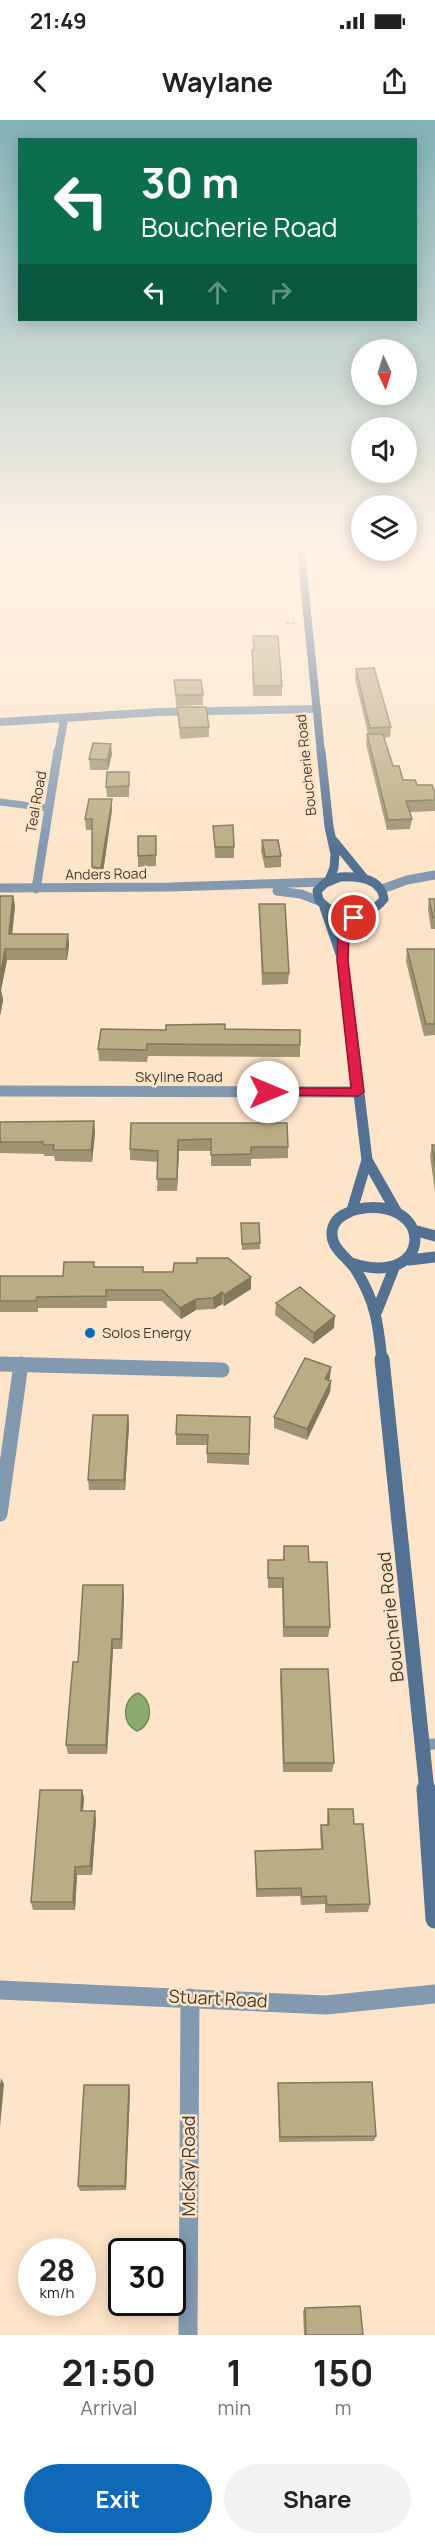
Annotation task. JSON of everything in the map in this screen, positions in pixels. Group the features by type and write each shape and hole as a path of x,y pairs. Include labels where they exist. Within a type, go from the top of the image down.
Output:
{"main road":[{"name":"Boucherie Road","path":"310,644 329,827 334,841 364,878"},
{"name":"Boucherie Road","path":"334,841 334,873 317,891 343,960"},
{"path":"327,881 342,876 364,878 382,889"},
{"name":"Boucherie Road","path":"382,889 384,894 382,904 354,918 345,929 343,960 367,1160 396,1211 406,1217 417,1231"},
{"path":"322,904 342,914 363,913"},
{"name":"Boucherie Road","path":"367,1160 352,1210 336,1223 332,1234 336,1249 351,1263 377,1311 429,1745 435,1919"},
{"path":"352,1210 374,1206 396,1211"},
{"path":"351,1263 374,1270 394,1268 409,1260 416,1252 419,1242 417,1231 435,1236"},
{"path":"409,1260 435,1257"},
{"name":"Boucherie Road","path":"377,1311 394,1268"}],"street":[{"path":"0,722 64,720 159,712 316,709"},
{"name":"Teal Road","path":"36,889 47,808 64,720"},
{"path":"382,889 407,880 435,875"},
{"name":"Anders Road","path":"0,888 213,886 327,881"},
{"name":"Anders Road","path":"213,886 292,893 322,904"},
{"name":"Skyline Road","path":"0,1091 358,1092"},
{"path":"0,1364 222,1370"},
{"path":"0,1514 21,1364"},
{"name":"Stuart Road","path":"0,1990 326,2005 435,1994"},
{"name":"McKay Road","path":"188,2335 190,1998"}],"lane":[{"path":"0,802 47,808"}],"shaded area":[{"path":"138,1693 147,1701 150,1712 146,1724 137,1731 128,1723 125,1712 129,1700"}],"building":[{"path":"254,644 279,644 282,686 254,686 252,650 254,650"},
{"path":"374,668 391,727 370,728 356,669"},
{"path":"174,680 201,680 203,695 176,695"},
{"path":"177,707 206,707 209,727 180,728"},
{"path":"367,734 383,734 393,766 399,766 403,780 415,780 417,785 432,785 435,800 406,801 412,819 388,820"},
{"path":"93,743 111,744 107,760 89,759"},
{"path":"107,772 129,772 129,786 106,787"},
{"path":"89,799 112,799 101,868 92,867 92,819 85,819"},
{"path":"233,825 234,847 215,847 213,826"},
{"path":"138,836 156,836 156,855 138,856"},
{"path":"262,840 278,840 281,856 265,857"},
{"path":"0,896 13,896 9,934 68,934 66,949 5,949 0,978"},
{"path":"429,899 435,899 435,918 433,918"},
{"path":"259,904 285,904 289,973 263,973"},
{"path":"407,949 435,949 435,1024 426,1024"},
{"path":"225,1024 225,1029 300,1030 300,1045 147,1044 147,1050 98,1049 101,1029 166,1030 166,1025"},
{"path":"94,1121 91,1150 53,1150 54,1145 43,1145 43,1142 0,1142 0,1122"},
{"path":"131,1123 287,1123 288,1147 251,1147 251,1154 211,1155 211,1139 178,1140 177,1179 157,1179 158,1151 130,1149"},
{"path":"432,1145 435,1145 435,1167"},
{"path":"241,1223 259,1223 260,1243 242,1244"},
{"path":"197,1258 228,1258 251,1277 224,1295 222,1292 213,1298 196,1299 180,1308 162,1290 106,1290 106,1296 37,1297 36,1301 0,1301 0,1276 63,1276 64,1262 94,1262 94,1267 143,1267 143,1272 173,1272 174,1263 197,1263"},
{"path":"300,1287 335,1316 314,1333 276,1303"},
{"path":"305,1358 331,1367 325,1379 331,1381 307,1429 274,1417"},
{"path":"93,1415 128,1415 124,1480 88,1480"},
{"path":"177,1415 250,1417 249,1454 207,1453 208,1435 176,1434"},
{"path":"284,1546 308,1546 309,1562 327,1562 330,1627 284,1627 283,1578 268,1578 268,1560 284,1560"},
{"path":"83,1585 123,1585 121,1639 112,1639 106,1745 66,1745 73,1662 78,1662"},
{"path":"281,1669 328,1669 334,1763 284,1763"},
{"path":"40,1790 82,1790 81,1811 95,1811 90,1866 75,1867 73,1902 31,1902"},
{"path":"328,1809 353,1809 354,1824 363,1824 370,1904 327,1905 326,1896 302,1897 301,1888 257,1889 255,1851 323,1849 321,1825 329,1825"},
{"path":"372,2082 376,2136 280,2137 278,2083"},
{"path":"84,2085 129,2085 125,2186 78,2186"},
{"path":"360,2306 363,2335 306,2335 305,2308"}],"place":[{"name":"Solos Energy","path":"90,1333"}],"route":[{"path":"268,1092 358,1092 343,960 345,929 354,918"}]}
